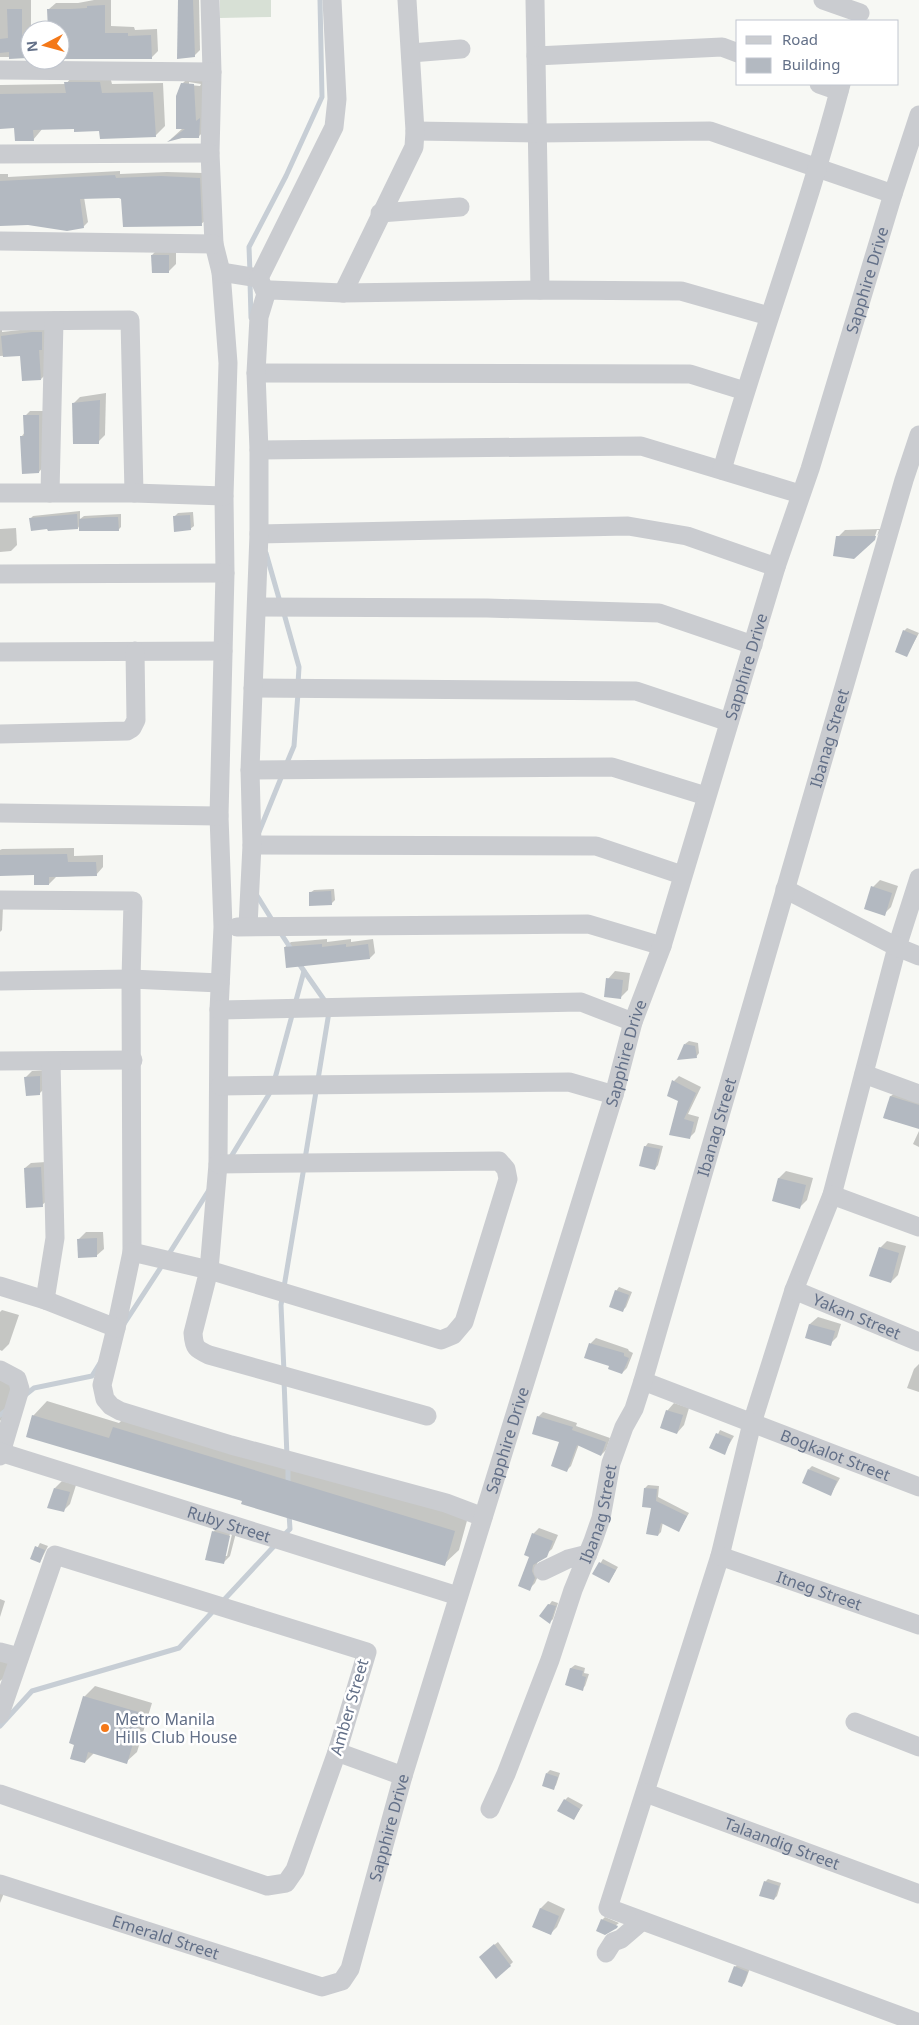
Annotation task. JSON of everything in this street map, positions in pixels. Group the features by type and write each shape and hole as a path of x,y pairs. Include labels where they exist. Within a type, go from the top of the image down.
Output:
{"street":[{"path":"210,0 212,72 210,153 214,244 221,272 228,363 224,496 226,573 219,816 223,927 219,1010 218,1164 209,1270 193,1333 194,1344 197,1350 209,1355 427,1416"},
{"path":"248,926 252,845 250,770 259,534 259,450 256,373 259,317 262,286 334,127 337,99 332,0"},
{"path":"343,293 380,213 414,147 415,131 411,53 406,0"},
{"path":"535,0 540,290"},
{"path":"823,0 860,11"},
{"path":"536,56 722,47 736,52"},
{"path":"411,53 461,49"},
{"path":"0,70 212,72"},
{"path":"722,470 745,390 818,168 840,88 824,85"},
{"name":"Sapphire Drive","path":"332,1985 342,1981 350,1969 402,1776 614,1095 633,1022 662,946 776,567 810,469 893,194 919,115"},
{"path":"415,131 538,133 710,131 893,194"},
{"path":"0,154 210,153"},
{"path":"380,213 460,207"},
{"path":"0,241 214,244"},
{"path":"221,272 271,290 343,293 540,290 681,291 770,316"},
{"path":"0,321 130,320 134,493"},
{"path":"50,493 54,321"},
{"path":"256,373 690,374 745,390"},
{"name":"Ibanag Street","path":"490,1809 506,1774 550,1660 573,1590 601,1518 611,1463 624,1427 634,1409 643,1381 904,480 919,435"},
{"path":"259,450 641,446 800,494"},
{"path":"0,493 134,493 224,496"},
{"path":"259,534 628,526 687,536 776,567"},
{"path":"0,574 226,573"},
{"path":"257,607 486,608 660,613 754,645"},
{"path":"0,652 223,651"},
{"path":"0,734 127,732 132,728 136,720 135,652"},
{"path":"253,688 636,691 729,722"},
{"path":"250,770 612,767 706,796"},
{"path":"0,813 219,816"},
{"path":"252,845 596,846 682,875"},
{"path":"919,878 897,947 832,1196 794,1290 752,1423 720,1556 608,1908 919,2023"},
{"path":"785,889 897,947 919,956"},
{"path":"0,900 133,901 131,979 133,1060 132,1252 102,1385 104,1400 120,1411 231,1444 446,1503 483,1517"},
{"path":"223,927 588,924 662,946"},
{"path":"0,981 131,979 220,983"},
{"path":"219,1010 581,1002 633,1022"},
{"path":"0,1061 133,1060"},
{"path":"46,1300 55,1238 51,1062"},
{"path":"864,1074 919,1094"},
{"path":"220,1086 569,1082 614,1095"},
{"path":"132,1252 209,1270 441,1340 453,1335 464,1322 508,1179 506,1169 499,1161 218,1164"},
{"path":"832,1196 919,1227"},
{"path":"0,1286 46,1300 116,1328"},
{"name":"Yakan Street","path":"794,1290 919,1342"},
{"path":"0,1370 17,1379 20,1389 0,1454"},
{"name":"Bogkalot Street","path":"643,1381 919,1487"},
{"name":"Ruby Street","path":"0,1454 458,1596"},
{"path":"543,1572 568,1560 588,1554"},
{"name":"Amber Street","path":"0,1714 55,1555 367,1652 337,1752 295,1870 286,1883 267,1886 0,1794"},
{"name":"Itneg Street","path":"720,1556 919,1625"},
{"path":"0,1652 19,1657"},
{"path":"855,1722 919,1747"},
{"path":"337,1752 402,1776"},
{"name":"Talaandig Street","path":"646,1793 919,1894"},
{"name":"Emerald Street","path":"0,1884 322,1988 332,1985"},
{"path":"606,1952 614,1942 621,1939 642,1920"}],"shaded area":[{"path":"220,0 271,0 271,17 220,18"}],"building":[{"path":"178,0 193,0 195,57 177,59"},
{"path":"105,5 105,33 128,33 128,36 151,35 152,59 70,59 70,20 48,20 47,9 87,8 87,6"},
{"path":"7,9 22,9 22,20 20,20 20,58 9,59 9,52 0,53 0,39 8,38"},
{"path":"64,82 100,82 102,93 153,92 156,137 100,139 99,131 74,132 74,129 33,130 34,141 15,141 14,128 0,129 0,94 66,93"},
{"path":"181,83 194,84 196,121 200,118 199,138 182,138 167,142 185,129 176,129 176,96"},
{"path":"115,175 116,178 161,176 200,178 202,226 123,227 121,199 119,198 80,199 84,228 67,231 28,225 0,226 0,181"},
{"path":"151,255 169,255 169,273 152,273"},
{"path":"42,332 42,350 39,350 41,380 22,381 20,356 3,357 1,336"},
{"path":"100,400 99,444 73,444 72,403"},
{"path":"23,415 39,415 39,473 22,474 20,436 24,436"},
{"path":"77,514 78,529 31,531 29,518"},
{"path":"190,515 191,530 174,532 173,516"},
{"path":"118,517 119,531 79,531 79,519"},
{"path":"836,536 876,536 875,540 854,559 833,556"},
{"path":"903,630 917,636 907,657 895,652"},
{"path":"67,854 68,862 96,862 97,876 49,877 49,885 34,885 34,875 0,876 0,855"},
{"path":"871,886 892,893 885,916 864,909"},
{"path":"331,891 332,905 309,906 309,892"},
{"path":"322,944 322,947 346,944 346,947 368,944 370,959 286,968 284,947"},
{"path":"606,978 623,980 621,999 604,997"},
{"path":"684,1044 695,1046 697,1058 677,1060"},
{"path":"40,1076 40,1095 26,1096 24,1077"},
{"path":"672,1080 696,1093 684,1119 694,1122 690,1139 669,1135 678,1101 667,1096"},
{"path":"890,1096 919,1105 919,1129 883,1118"},
{"path":"644,1146 660,1149 655,1170 639,1166"},
{"path":"41,1167 43,1207 26,1208 24,1168"},
{"path":"778,1178 806,1185 800,1209 772,1201"},
{"path":"97,1238 97,1257 78,1258 77,1239"},
{"path":"879,1247 899,1253 891,1283 869,1276"},
{"path":"615,1290 629,1295 623,1312 609,1307"},
{"path":"809,1324 835,1331 831,1346 805,1338"},
{"path":"589,1343 624,1353 624,1356 629,1358 622,1374 608,1369 609,1366 584,1358"},
{"path":"666,1410 683,1415 677,1434 660,1428"},
{"path":"32,1415 109,1438 113,1427 455,1531 445,1566 241,1504 242,1501 26,1437"},
{"path":"537,1416 573,1427 572,1430 606,1442 601,1456 577,1445 567,1472 551,1466 559,1442 532,1434"},
{"path":"716,1433 731,1439 725,1455 709,1448"},
{"path":"808,1469 837,1481 831,1496 802,1483"},
{"path":"54,1488 70,1492 64,1512 47,1508"},
{"path":"644,1488 657,1489 656,1501 687,1516 679,1532 661,1523 658,1536 646,1534 651,1508 642,1507"},
{"path":"212,1531 230,1536 224,1564 205,1560"},
{"path":"532,1533 553,1541 547,1557 533,1565 532,1571 535,1578 530,1591 518,1586 529,1557 524,1555"},
{"path":"35,1546 45,1550 40,1563 30,1559"},
{"path":"599,1562 616,1570 609,1583 592,1574"},
{"path":"548,1604 556,1606 550,1624 539,1616"},
{"path":"570,1668 583,1671 582,1676 586,1677 583,1691 565,1685"},
{"name":"Metro Manila Hills Club House","path":"83,1696 142,1713 127,1764 88,1752 85,1763 70,1759 74,1745 69,1743"},
{"path":"546,1773 558,1777 554,1790 542,1786"},
{"path":"564,1799 580,1809 574,1820 557,1811"},
{"path":"764,1881 779,1886 774,1900 759,1896"},
{"path":"540,1908 559,1916 551,1935 532,1927"},
{"path":"601,1919 618,1926 605,1935 596,1931"},
{"path":"494,1944 511,1966 496,1979 479,1957"},
{"path":"734,1966 748,1972 742,1987 728,1982"}],"waterway":[{"path":"250,273 249,247 286,176 322,97 320,0"},
{"path":"250,281 251,318"},
{"path":"266,553 280,602"},
{"path":"283,610 299,667 298,684"},
{"path":"286,765 294,746 298,693"},
{"path":"259,832 283,773"},
{"path":"256,894 274,923"},
{"path":"280,932 293,952"},
{"path":"274,1082 304,971 298,962"},
{"path":"304,971 327,1004"},
{"path":"305,1159 329,1012"},
{"path":"229,1160 271,1091"},
{"path":"284,1372 281,1305 304,1167"},
{"path":"167,1257 209,1190"},
{"path":"124,1324 163,1264"},
{"path":"24,1396 34,1388 92,1376 100,1363"},
{"path":"284,1380 287,1457"},
{"path":"0,1415 8,1409"},
{"path":"288,1465 288,1487"},
{"path":"283,1536 290,1529 289,1513"},
{"path":"222,1602 277,1543"},
{"path":"0,1726 32,1691 179,1648 216,1608"}],"place":[{"name":"Metro Manila Hills Club House","path":"105,1728"}]}
